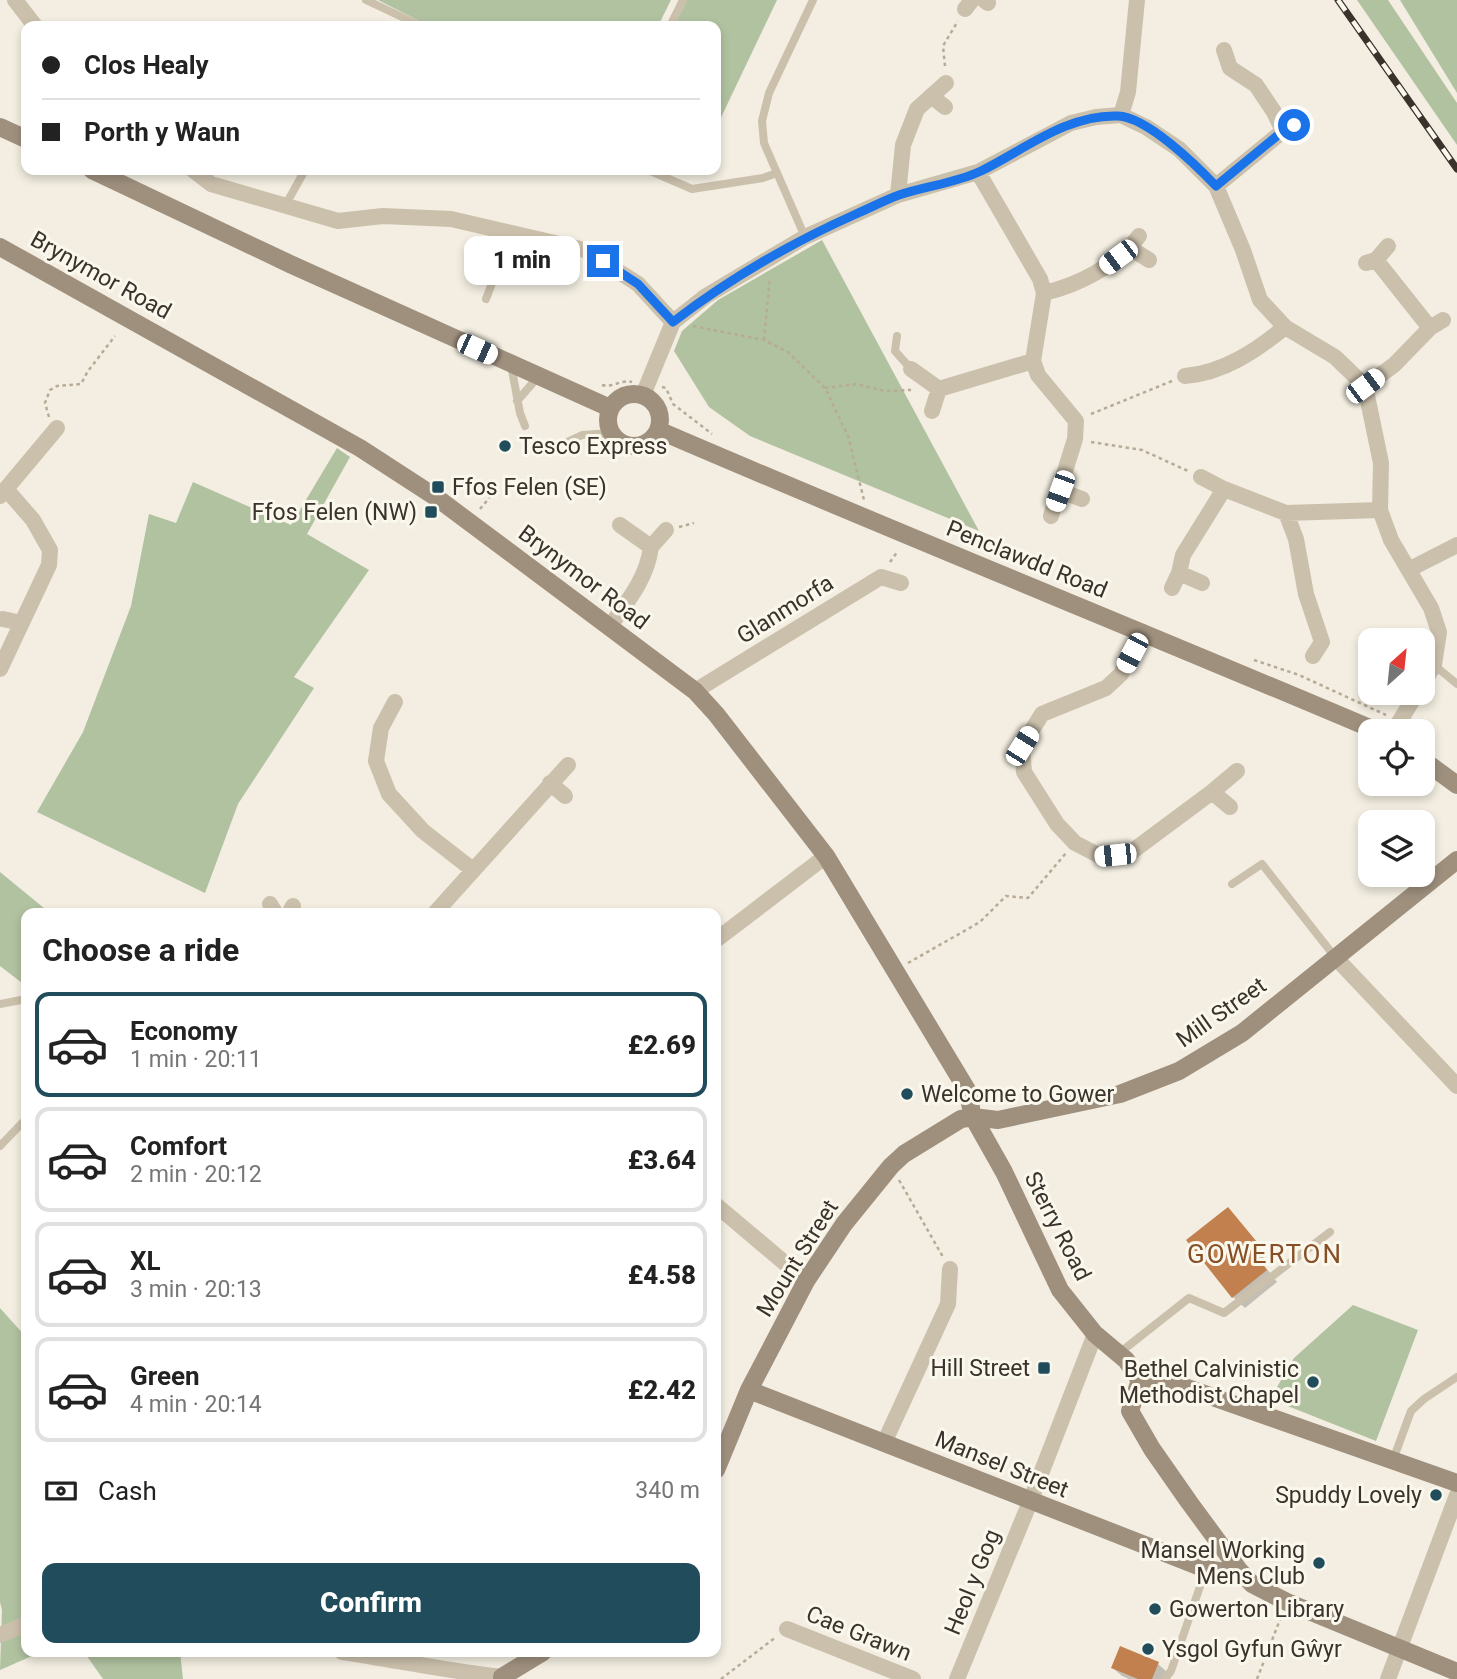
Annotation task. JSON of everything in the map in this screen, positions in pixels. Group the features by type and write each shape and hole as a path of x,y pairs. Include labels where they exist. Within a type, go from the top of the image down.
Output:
{"main road":[{"path":"0,127 21,137"},
{"path":"103,175 511,365 610,408"},
{"name":"Brynymor Road","path":"0,247 360,448 437,498 695,691 716,714 826,856 967,1090 973,1117"},
{"path":"645,391 660,414 658,430 647,442 631,446 616,439 611,433 608,416 610,408 621,397 645,391"},
{"name":"Penclawdd Road","path":"658,430 908,537 1358,723"},
{"path":"1435,769 1457,785"},
{"name":"Mill Street","path":"973,1117 998,1120 1120,1094 1179,1071 1242,1033 1457,860"},
{"name":"Mount Street","path":"721,1459 749,1390 807,1281 844,1224 904,1154 961,1119 973,1117"},
{"name":"Sterry Road","path":"973,1117 1004,1172 1060,1290 1095,1334 1126,1360 1140,1380"},
{"path":"1457,1483 1173,1383 1140,1380 1130,1411 1152,1449 1239,1570 1252,1584 1287,1602 1457,1672"},
{"name":"Mansel Street","path":"749,1390 1206,1569 1226,1572 1239,1570"},
{"path":"503,1678 535,1657"}],"street":[{"path":"15,0 31,21"},
{"path":"1121,115 1128,92 1137,0"},
{"path":"1216,186 1289,128 1274,112 1256,85 1226,71 1224,50"},
{"path":"898,195 903,145 917,109 946,83"},
{"path":"931,96 945,107"},
{"path":"645,391 673,322 706,296 806,237 898,195 978,172 1071,123 1121,115 1146,127 1179,149 1216,186 1260,300 1286,327 1335,357 1365,386 1381,463 1380,510 1391,540 1431,608 1439,632 1435,658"},
{"path":"978,172 1040,279 1044,293 1032,361 1038,375 1076,421 1075,439 1051,516"},
{"path":"199,175 211,184 338,221 383,216 451,219 585,250 638,284 673,322"},
{"path":"1044,293 1060,289 1107,266 1135,242 1149,260"},
{"path":"1365,386 1394,365 1437,324 1371,262 1388,246"},
{"path":"1185,376 1203,381 1249,355 1286,327"},
{"path":"939,388 1032,361"},
{"path":"911,369 939,388"},
{"path":"932,411 939,388"},
{"path":"0,669 49,565 50,550 33,520 3,493 53,423"},
{"path":"1201,477 1286,513 1380,510"},
{"path":"1202,583 1176,581 1183,555 1224,489"},
{"path":"1060,491 1082,499"},
{"path":"1286,513 1296,540 1306,594 1324,648"},
{"path":"621,525 651,547"},
{"path":"610,626 637,589 649,563 651,547 666,530"},
{"path":"1410,569 1457,545"},
{"path":"880,577 901,583"},
{"name":"Glanmorfa","path":"695,691 880,577"},
{"path":"4,619 21,624"},
{"path":"1143,632 1121,674 1106,688 1042,714 1022,746 1024,772 1057,824 1075,843 1100,856 1130,853 1237,771"},
{"path":"395,702 382,728 376,761 389,794 423,831 473,870"},
{"path":"440,908 568,765"},
{"path":"550,783 565,796"},
{"path":"1212,792 1230,807"},
{"path":"721,936 826,856"},
{"path":"1335,957 1457,1086"},
{"path":"721,1209 807,1281"},
{"path":"884,1443 948,1304 950,1269"},
{"path":"1030,1502 1095,1334"},
{"path":"1388,1679 1457,1495"},
{"name":"Heol y Gog","path":"957,1679 1030,1502"},
{"path":"0,1635 21,1626"},
{"name":"Cae Grawn","path":"787,1629 913,1679"},
{"path":"399,1657 444,1671 503,1678"}],"lane":[{"path":"366,0 410,21"},
{"path":"672,21 683,0"},
{"path":"806,237 764,143 762,121 769,93 813,0"},
{"path":"660,175 692,189 763,178 777,173"},
{"path":"285,206 302,175"},
{"path":"486,299 511,233"},
{"path":"897,336 895,351 911,369"},
{"path":"511,365 517,401 525,426"},
{"path":"517,401 538,377"},
{"path":"565,443 582,435 611,433"},
{"path":"1435,666 1457,684"},
{"path":"1232,884 1262,864 1335,957"},
{"path":"0,1004 21,1000"},
{"path":"0,1146 21,1123"},
{"path":"1118,1354 1189,1298 1224,1314 1330,1232"},
{"path":"1393,1460 1411,1411 1457,1377"},
{"path":"1165,1679 1171,1671 1206,1569"}],"path":[{"path":"946,83 943,46 977,3"},
{"path":"764,340 771,258"},
{"path":"673,322 764,340 788,352 825,388 848,436 865,501 854,497"},
{"path":"53,423 45,403 50,390 57,386 81,384 115,336"},
{"path":"1076,421 1185,376"},
{"path":"599,384 610,387 626,381 645,391 666,388 673,404 719,438"},
{"path":"825,388 856,384 885,391 912,390"},
{"path":"1075,439 1142,450 1201,477"},
{"path":"880,577 908,537"},
{"path":"1254,660 1343,695 1383,719"},
{"path":"895,971 980,922 1006,896 1028,898 1075,843"},
{"path":"891,1166 950,1269"},
{"path":"1257,1679 1287,1602"},
{"path":"721,1679 787,1629"}],"green space":[{"path":"378,0 671,0 660,21 419,21"},
{"path":"687,0 777,0 721,118 721,21 676,21"},
{"path":"1357,0 1388,0 1457,103 1457,145"},
{"path":"1400,0 1457,0 1457,93"},
{"path":"822,240 979,531 750,436 709,407 674,351 682,331 718,300"},
{"path":"337,448 350,457 307,534 369,570 294,677 314,688 238,804 205,893 37,812 83,732 131,606 149,514 176,523 193,482 291,525"},
{"path":"0,872 44,908 21,908 21,982 0,966"},
{"path":"1353,1305 1418,1330 1376,1441 1270,1399 1294,1358"},
{"path":"0,1308 21,1331 21,1657 30,1657 0,1670"},
{"path":"88,1657 181,1657 183,1679 103,1679"}],"building":[{"path":"1228,1207 1257,1242 1250,1248 1267,1270 1232,1298 1186,1240"},
{"path":"1120,1646 1159,1662 1152,1679 1138,1679 1111,1668"}],"railway":[{"path":"1338,0 1457,169"}],"place":[{"name":"Tesco Express","path":"505,446"},
{"name":"Ffos Felen (SE)","path":"438,487"},
{"name":"Ffos Felen (NW)","path":"431,512"},
{"name":"Welcome to Gower","path":"907,1094"},
{"name":"Hill Street","path":"1044,1368"},
{"name":"Bethel Calvinistic Methodist Chapel","path":"1313,1382"},
{"name":"Spuddy Lovely","path":"1436,1495"},
{"name":"Mansel Working Mens Club","path":"1319,1563"},
{"name":"Gowerton Library","path":"1155,1609"},
{"name":"Ysgol Gyfun Gŵyr","path":"1148,1649"}],"district":[{"name":"GOWERTON","path":"1265,1254"}],"route":[{"path":"603,261 638,284 673,322 706,296 806,237 898,195 978,172 1071,123 1121,115 1146,127 1179,149 1216,186 1294,125"}]}
